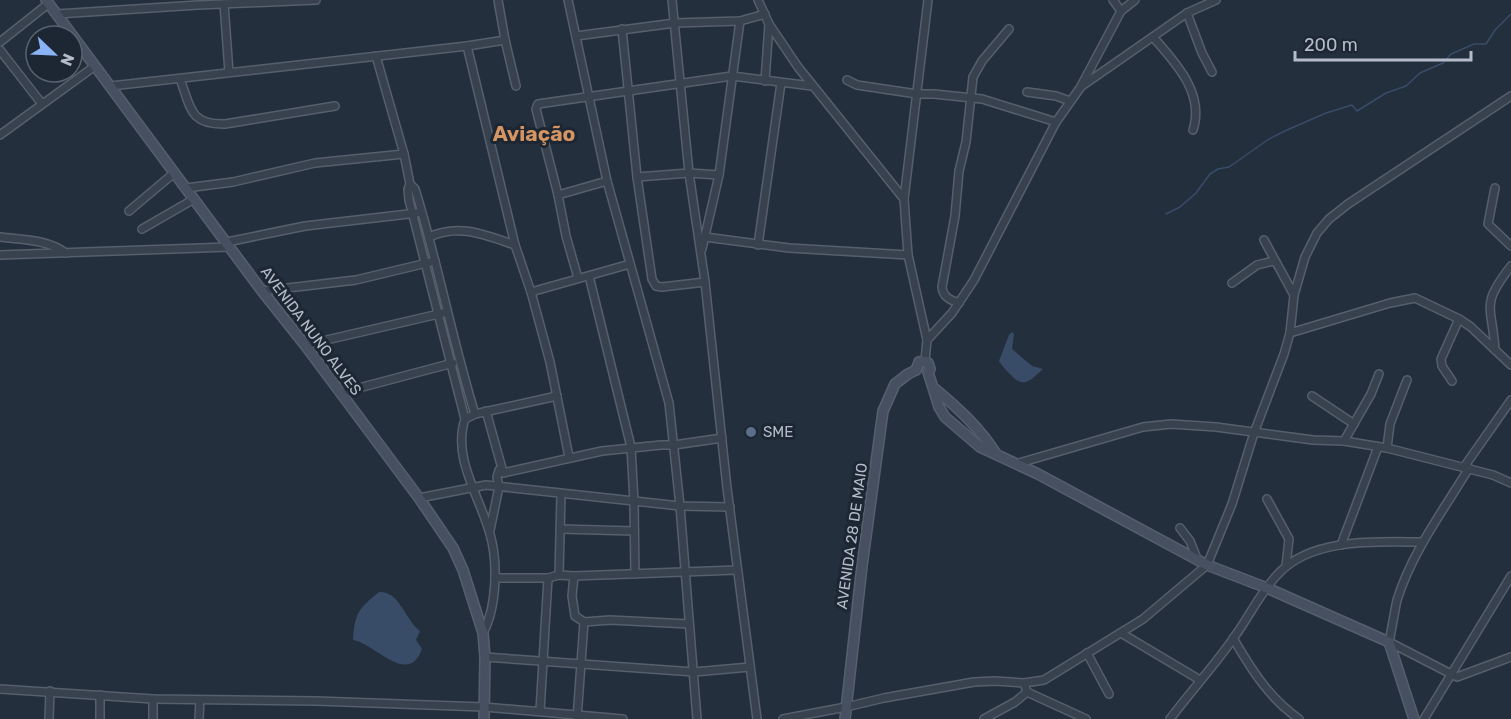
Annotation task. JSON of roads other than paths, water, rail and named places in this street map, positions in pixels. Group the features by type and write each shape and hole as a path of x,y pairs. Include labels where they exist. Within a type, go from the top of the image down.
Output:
{"street":[{"path":"57,14 197,2 224,4 316,0"},
{"path":"498,0 504,40 516,86"},
{"path":"568,0 607,181 669,403 680,506 697,719"},
{"path":"672,0 689,173 705,282 757,719"},
{"path":"758,0 770,24 812,86 904,199"},
{"path":"925,361 927,340 908,255 904,199 928,0"},
{"path":"1113,0 1121,11"},
{"path":"1080,88 1187,14 1216,0"},
{"path":"927,340 959,303 987,258 1056,122 1080,88 1121,11 1133,1"},
{"path":"0,42 47,2"},
{"name":"AVENIDA NUNO ALVES","path":"47,2 419,498 456,555 483,633 484,719"},
{"path":"224,4 229,72"},
{"path":"1187,14 1212,72"},
{"path":"576,36 675,23 740,21 765,15"},
{"path":"701,253 719,175 740,21"},
{"path":"765,81 770,24"},
{"path":"622,29 637,177 654,283 662,287 705,282"},
{"path":"959,303 943,293 942,286 955,216 959,171 966,142 973,77 976,69 1009,30"},
{"path":"1153,37 1178,65 1192,92 1196,121 1193,130"},
{"path":"111,86 504,40"},
{"path":"467,46 515,245 531,292 550,362 569,457"},
{"path":"0,50 42,104"},
{"path":"376,56 410,183 415,189 429,237 475,414"},
{"path":"0,135 95,66"},
{"path":"578,278 566,236 537,106 541,102 732,76 812,86"},
{"path":"180,79 194,115 198,120 212,125 335,106"},
{"path":"847,80 857,85 917,94 972,97 1056,122"},
{"path":"758,245 781,83"},
{"path":"1027,92 1056,96 1070,101"},
{"path":"783,719 974,682 1024,683 1044,680 1143,619 1203,563 1232,504 1254,433 1290,333 1294,295 1305,257 1317,233 1329,219 1384,179 1511,96"},
{"path":"186,188 233,182 315,162 404,154"},
{"path":"129,212 174,173"},
{"path":"637,177 689,173 719,175"},
{"path":"558,195 607,181"},
{"path":"410,183 408,189 412,214 465,419 461,437 462,452 472,489 490,532 495,578 489,618 483,633"},
{"path":"1496,188 1488,224 1511,246"},
{"path":"142,229 194,199"},
{"path":"0,255 228,245 305,226 421,212"},
{"path":"429,237 450,230 464,230 515,245"},
{"path":"0,237 46,243 66,253"},
{"path":"705,237 758,245 908,255"},
{"path":"1264,240 1294,295"},
{"path":"262,291 356,280 435,261"},
{"path":"1232,283 1257,265 1274,261"},
{"path":"531,292 630,264"},
{"path":"1495,350 1489,303 1497,285 1511,266"},
{"path":"589,276 631,447 635,574"},
{"path":"1290,333 1408,298 1423,300 1459,319 1511,365"},
{"path":"305,345 448,312"},
{"path":"1452,381 1442,366 1441,359 1459,319"},
{"path":"925,361 919,362 916,370 923,375 928,372"},
{"path":"925,361 930,366 928,372 939,407 945,417 974,443 1081,496 1203,563 1267,588 1389,642 1451,676 1465,676 1511,657"},
{"path":"339,393 460,363"},
{"name":"AVENIDA 28 DE MAIO","path":"845,719 883,411 895,384 916,370"},
{"path":"1344,441 1371,394 1379,374"},
{"path":"1386,448 1390,424 1407,380"},
{"path":"934,388 979,430 996,454"},
{"path":"465,419 486,411 557,396"},
{"path":"1312,396 1354,424"},
{"path":"1414,719 1389,642 1397,600 1423,542 1466,468 1511,400"},
{"path":"486,411 503,473"},
{"path":"1016,464 1143,427 1171,424 1216,427 1313,440 1344,441 1386,448 1466,468 1511,483"},
{"path":"490,532 499,488 499,470 503,473 569,457 631,447 674,445 722,438"},
{"path":"1341,544 1378,447"},
{"path":"419,498 486,485 634,502 730,507"},
{"path":"559,575 561,495"},
{"path":"1267,499 1288,539 1286,566"},
{"path":"1180,528 1203,563"},
{"path":"560,529 634,531"},
{"path":"1170,719 1233,638 1267,588 1286,566 1322,549 1341,544 1423,542"},
{"path":"495,578 738,570"},
{"path":"574,576 572,596 575,616 584,622 610,620 689,624"},
{"path":"1424,719 1511,576"},
{"path":"540,711 548,578"},
{"path":"577,718 584,622"},
{"path":"1121,633 1200,680"},
{"path":"1233,638 1272,697 1299,719"},
{"path":"1087,653 1109,694"},
{"path":"485,657 693,672 750,667"},
{"path":"1024,683 1027,692 1086,719"},
{"path":"0,689 153,699 316,701 484,707 540,711 577,718 623,719"},
{"path":"49,719 50,692"},
{"path":"984,719 1015,702 1027,692"},
{"path":"100,695 100,719"},
{"path":"153,699 153,719"},
{"path":"200,700 200,719"}],"water":[{"path":"1012,332 1014,334 1012,349 1032,366 1043,369 1028,381 1016,380 999,361"},
{"path":"379,592 392,596 420,631 416,640 422,649 416,660 409,664 400,664 353,640 359,612"}],"waterway":[{"path":"1166,214 1180,207 1196,193 1210,174 1218,169 1229,167 1269,139 1326,113 1352,105 1357,111 1386,93 1406,86 1420,73 1443,63 1451,54 1474,44 1486,44 1495,30 1511,14"}],"place":[{"name":"SME","path":"751,432"}],"district":[{"name":"Aviação","path":"534,134"}]}
